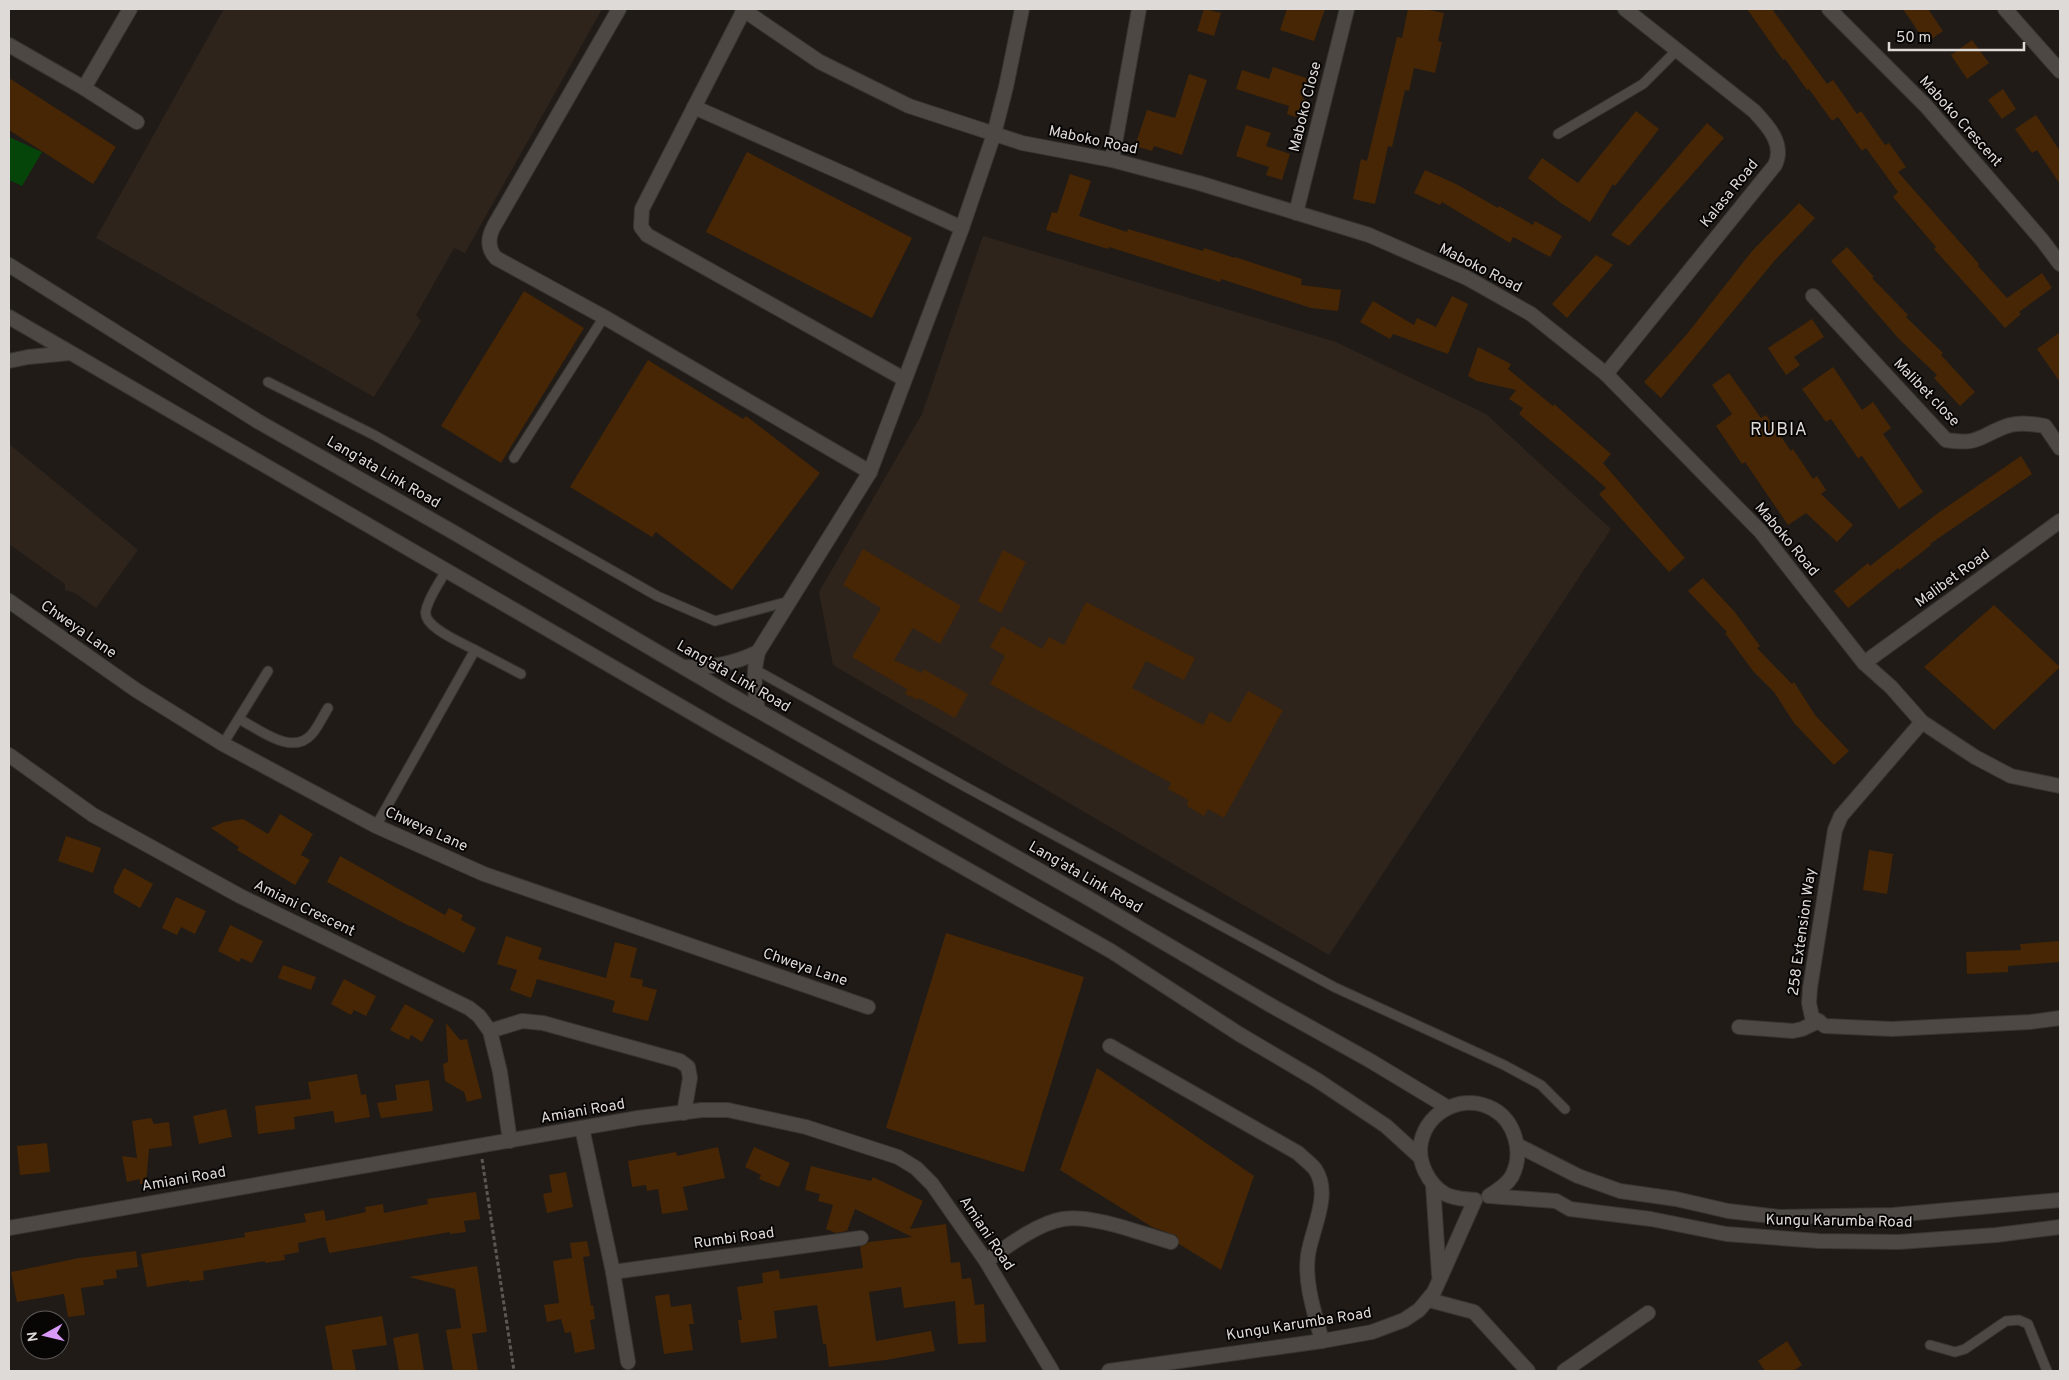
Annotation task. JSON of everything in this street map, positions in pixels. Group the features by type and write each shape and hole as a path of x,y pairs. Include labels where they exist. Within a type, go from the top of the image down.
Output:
{"street":[{"path":"84,88 130,9"},
{"path":"619,9 490,233 490,248 496,258 604,317 870,472"},
{"path":"743,9 642,209 641,227 647,236 904,379"},
{"name":"Maboko Road","path":"743,9 820,62 909,106 1022,143 1112,160 1199,183 1369,235 1467,278 1531,314 1606,374 1760,532 1864,663 1891,687 1922,722 1975,757 2011,776 2060,786"},
{"path":"1112,160 1139,9"},
{"name":"Maboko Close","path":"1296,213 1347,9"},
{"name":"Kalasa Road","path":"1606,374 1775,165 1779,156 1771,130 1754,111 1625,9"},
{"name":"Maboko Crescent","path":"1829,9 1926,106 2042,240 2060,264"},
{"path":"2005,9 2060,71"},
{"path":"758,710 754,693 754,669 758,652 870,472 962,228 994,134 1006,87 1019,10"},
{"path":"9,45 84,88 137,122"},
{"path":"694,106 962,228"},
{"name":"Lang'ata Link Road","path":"9,265 259,422 1088,898 1272,1006 1369,1060 1447,1108"},
{"name":"Malibet close","path":"1814,296 1946,440 1962,443 1978,440 2010,425 2028,423 2046,426 2060,448"},
{"path":"9,317 718,728 1110,951 1239,1034 1317,1080 1386,1126 1420,1157"},
{"path":"9,362 28,357 70,353"},
{"name":"Malibet Road","path":"1864,663 2060,521"},
{"name":"Chweya Lane","path":"9,601 136,690 223,744 376,826 484,874 868,1008"},
{"path":"683,667 720,666 744,659 758,652"},
{"name":"258 Extension Way","path":"1819,1021 1812,1017 1809,1003 1810,988 1835,830 1841,816 1922,722"},
{"name":"Amiani Crescent","path":"9,755 94,815 240,896 469,1008 479,1016 490,1031 500,1072 510,1141"},
{"path":"1739,1026 1793,1031 1802,1030 1819,1021 1824,1026 1892,1029 2030,1022 2060,1018"},
{"path":"490,1031 522,1021 543,1023 680,1061 688,1067 690,1078 684,1113"},
{"path":"1110,1046 1298,1153 1315,1170 1321,1184 1321,1199 1308,1254 1308,1279 1322,1342"},
{"path":"1440,1279 1433,1185 1425,1172 1420,1157 1421,1142 1427,1128 1436,1115 1447,1108 1463,1102 1493,1108 1504,1117 1513,1131 1517,1145 1578,1176 1620,1191 1728,1211 1780,1217 1893,1215 2060,1200"},
{"name":"Amiani Road","path":"9,1228 582,1128 684,1113 728,1110 764,1117 856,1142 898,1157 916,1168 932,1184 986,1260 1052,1371"},
{"path":"582,1128 613,1272 628,1362"},
{"name":"Kungu Karumba Road","path":"1517,1145 1517,1161 1512,1176 1502,1187 1489,1196 1556,1201 1570,1209 1651,1219 1726,1234 1819,1241 1899,1242 2060,1228"},
{"name":"Kungu Karumba Road","path":"1109,1371 1184,1366 1372,1332 1404,1320 1419,1310 1429,1300 1475,1200 1459,1199 1445,1194 1433,1185"},
{"path":"986,1260 1026,1233 1063,1219 1088,1219 1171,1242"},
{"name":"Rumbi Road","path":"613,1272 860,1238"},
{"path":"1429,1300 1474,1312 1528,1371"},
{"path":"1564,1371 1648,1313"}],"lane":[{"path":"1558,134 1643,84 1677,50"},
{"path":"514,458 604,317"},
{"path":"268,382 374,435 657,596 715,621 790,601"},
{"path":"446,571 425,611 426,619 432,626 521,674"},
{"path":"376,826 475,650"},
{"path":"754,669 964,786 1334,987 1504,1065 1541,1085 1564,1109"},
{"path":"223,744 268,671"},
{"path":"239,719 289,744 299,743 312,735 328,708"},
{"path":"1930,1345 1955,1352 1965,1349 2006,1321 2019,1320 2028,1324 2047,1371"}],"path":[{"path":"480,1146 514,1371"}],"shaded area":[{"path":"224,9 602,9 465,253 454,248 416,315 421,321 374,397 96,238"},
{"path":"983,236 1336,342 1486,414 1611,529 1329,955 833,665 819,592 922,414"},
{"path":"9,444 138,550 96,608 75,593 65,590 65,584 9,544"}],"green space":[{"path":"9,137 42,152 22,186 9,180"}],"building":[{"path":"1204,9 1221,13 1214,36 1197,31"},
{"path":"1287,9 1325,9 1314,41 1280,30"},
{"path":"1408,9 1424,9 1444,13 1438,41 1442,42 1435,73 1414,68 1409,91 1405,90 1392,147 1388,146 1375,204 1353,199 1361,159 1367,161 1397,37 1402,38"},
{"path":"1747,9 1772,9 1827,84 1833,80 1857,114 1861,111 1885,145 1889,143 1906,167 1898,172 2007,298 2042,273 2052,288 2019,312 2021,314 2005,328 1934,249 1936,247 1893,197 1898,192 1866,148 1862,151 1838,117 1832,121 1785,59 1783,60"},
{"path":"1903,9 1928,9 1943,31 1926,43"},
{"path":"1972,40 1989,63 1967,79 1951,55"},
{"path":"1273,67 1309,79 1302,98 1308,100 1302,119 1287,114 1289,106 1236,89 1242,70 1269,79"},
{"path":"1189,74 1207,80 1182,155 1154,146 1152,151 1135,146 1147,110 1175,118"},
{"path":"9,78 116,147 93,184 9,130"},
{"path":"2003,89 2016,109 2002,119 1988,100"},
{"path":"1636,111 1659,129 1615,186 1613,184 1590,222 1528,178 1542,158 1578,183"},
{"path":"2036,115 2060,151 2060,184 2037,150 2032,153 2015,129"},
{"path":"1707,123 1724,138 1629,246 1611,235"},
{"path":"1246,125 1271,133 1266,146 1290,154 1282,180 1266,175 1269,167 1236,156"},
{"path":"747,152 912,238 872,318 706,232"},
{"path":"1425,170 1458,185 1533,225 1535,221 1562,236 1550,257 1513,237 1510,243 1442,202 1440,205 1414,193"},
{"path":"1070,174 1091,181 1079,216 1127,232 1128,229 1203,251 1204,248 1235,257 1302,279 1301,285 1341,290 1338,311 1311,308 1221,279 1220,282 1109,247 1108,249 1046,230 1052,212 1057,213"},
{"path":"1799,203 1815,218 1776,259 1661,398 1644,382 1687,334 1752,251"},
{"path":"1847,247 1874,277 1872,278 1908,315 1906,317 1943,353 1941,355 1975,392 1960,406 1934,378 1937,375 1899,339 1831,261"},
{"path":"1596,255 1613,265 1567,318 1552,304"},
{"path":"524,291 584,328 501,463 441,426"},
{"path":"1452,296 1468,304 1448,354 1393,334 1390,339 1360,322 1373,301 1414,325 1417,318 1436,327"},
{"path":"1812,319 1824,337 1794,357 1800,365 1786,375 1768,348"},
{"path":"2060,332 2060,382 2037,349"},
{"path":"1478,347 1511,364 1508,369 1553,406 1554,404 1611,454 1603,463 1685,558 1669,572 1599,494 1606,488 1519,414 1523,408 1509,399 1516,390 1477,381 1468,376"},
{"path":"648,360 743,419 746,416 820,473 732,590 656,532 652,537 570,487"},
{"path":"1833,367 1862,410 1873,402 1891,428 1883,434 1923,492 1899,509 1862,456 1858,458 1831,419 1826,422 1802,389"},
{"path":"1729,373 1761,418 1766,415 1791,451 1793,449 1813,479 1817,476 1826,490 1821,494 1853,525 1837,542 1806,513 1788,525 1745,462 1742,464 1716,426 1732,414 1712,385"},
{"path":"2021,456 2032,474 1930,544 1848,608 1834,591 1868,563 1870,566 1938,513"},
{"path":"863,549 961,606 940,644 913,628 894,660 922,673 923,669 968,694 955,718 919,698 918,700 905,694 907,689 852,657 881,608 843,585"},
{"path":"1003,550 1026,562 1001,613 978,601"},
{"path":"1703,578 1734,611 1760,646 1757,648 1792,684 1794,682 1815,715 1849,751 1834,765 1794,723 1774,692 1753,671 1725,633 1727,632 1688,591"},
{"path":"1086,602 1195,658 1184,680 1146,661 1132,688 1203,725 1210,712 1230,723 1248,691 1283,710 1224,818 1208,809 1204,816 1187,806 1188,800 1168,789 1171,783 990,684 1005,656 990,647 1002,626 1042,649 1049,637 1064,645"},
{"path":"1994,605 2060,667 1994,730 1924,667"},
{"path":"280,814 313,834 301,855 310,860 295,885 237,850 239,847 211,828 224,822 243,819 268,834"},
{"path":"66,836 101,848 93,873 58,861"},
{"path":"1869,850 1893,854 1887,894 1863,890"},
{"path":"340,856 445,915 449,908 463,915 461,920 476,928 464,953 327,882"},
{"path":"124,868 153,884 140,908 114,893 114,887"},
{"path":"176,897 206,911 195,934 181,927 177,935 162,928"},
{"path":"230,925 263,941 252,963 241,958 239,962 218,951"},
{"path":"946,933 1084,977 1024,1172 886,1128"},
{"path":"506,936 542,948 538,959 606,978 615,942 637,948 630,977 643,980 642,986 657,990 648,1021 612,1012 615,1001 537,979 531,998 510,990 517,970 497,964"},
{"path":"2060,941 2060,962 2008,966 2008,972 1967,974 1966,952 2021,950 2020,944"},
{"path":"283,965 316,977 311,990 278,978"},
{"path":"344,979 376,996 366,1016 354,1010 351,1015 331,1004"},
{"path":"405,1004 434,1020 422,1042 411,1035 409,1040 390,1030"},
{"path":"446,1023 460,1040 467,1039 482,1098 467,1102 464,1092 445,1081 443,1064 448,1062"},
{"path":"1097,1068 1254,1176 1221,1270 1179,1244 1177,1236 1152,1227 1060,1170"},
{"path":"357,1074 361,1095 366,1094 370,1117 335,1123 333,1111 294,1117 295,1129 258,1134 255,1106 311,1099 308,1082"},
{"path":"429,1080 433,1111 381,1118 377,1103 397,1100 395,1085"},
{"path":"226,1109 232,1137 199,1144 193,1116"},
{"path":"151,1118 154,1124 169,1122 172,1146 149,1149 146,1184 140,1184 140,1179 127,1182 122,1156 137,1158 132,1121"},
{"path":"47,1143 50,1172 20,1175 17,1146"},
{"path":"718,1147 725,1178 683,1187 688,1210 662,1214 658,1189 647,1191 646,1185 632,1187 628,1161 676,1152 677,1156"},
{"path":"754,1147 790,1163 779,1187 759,1179 761,1175 745,1167"},
{"path":"811,1166 871,1181 873,1177 923,1201 910,1229 946,1224 951,1263 960,1262 962,1279 971,1278 975,1305 984,1304 986,1342 958,1344 955,1301 904,1308 901,1287 869,1292 876,1341 931,1331 935,1351 886,1360 829,1367 826,1344 823,1344 817,1305 774,1311 777,1338 741,1343 738,1320 742,1320 737,1287 763,1283 762,1273 779,1270 780,1279 863,1268 860,1247 869,1242 912,1237 855,1209 847,1231 836,1233 826,1229 833,1205 818,1201 820,1194 805,1190"},
{"path":"566,1172 573,1207 547,1213 543,1194 552,1192 549,1175"},
{"path":"476,1192 480,1219 464,1221 466,1232 450,1234 450,1232 329,1253 325,1237 298,1243 299,1252 284,1255 285,1260 265,1263 265,1261 203,1271 204,1280 189,1282 189,1280 147,1287 141,1254 245,1237 244,1233 306,1222 304,1214 324,1210 326,1221 366,1212 365,1207 383,1204 384,1213 428,1204 427,1199"},
{"path":"587,1241 590,1256 583,1257 595,1319 590,1320 595,1349 575,1353 571,1332 565,1333 561,1319 547,1322 544,1305 559,1303 553,1261 572,1258 570,1243"},
{"path":"136,1251 138,1267 116,1270 117,1278 103,1280 104,1285 81,1288 85,1315 70,1317 70,1310 67,1310 64,1294 17,1302 11,1272 79,1258"},
{"path":"477,1266 487,1332 472,1334 478,1371 453,1371 446,1330 461,1328 455,1289 409,1277"},
{"path":"669,1294 671,1307 691,1304 694,1324 689,1324 693,1350 664,1354 655,1296"},
{"path":"382,1316 387,1345 352,1350 356,1371 333,1371 325,1326"},
{"path":"418,1333 424,1371 399,1371 393,1338"},
{"path":"1787,1341 1802,1365 1793,1371 1765,1371 1758,1361"}],"district":[{"name":"RUBIA","path":"1779,430"}]}
